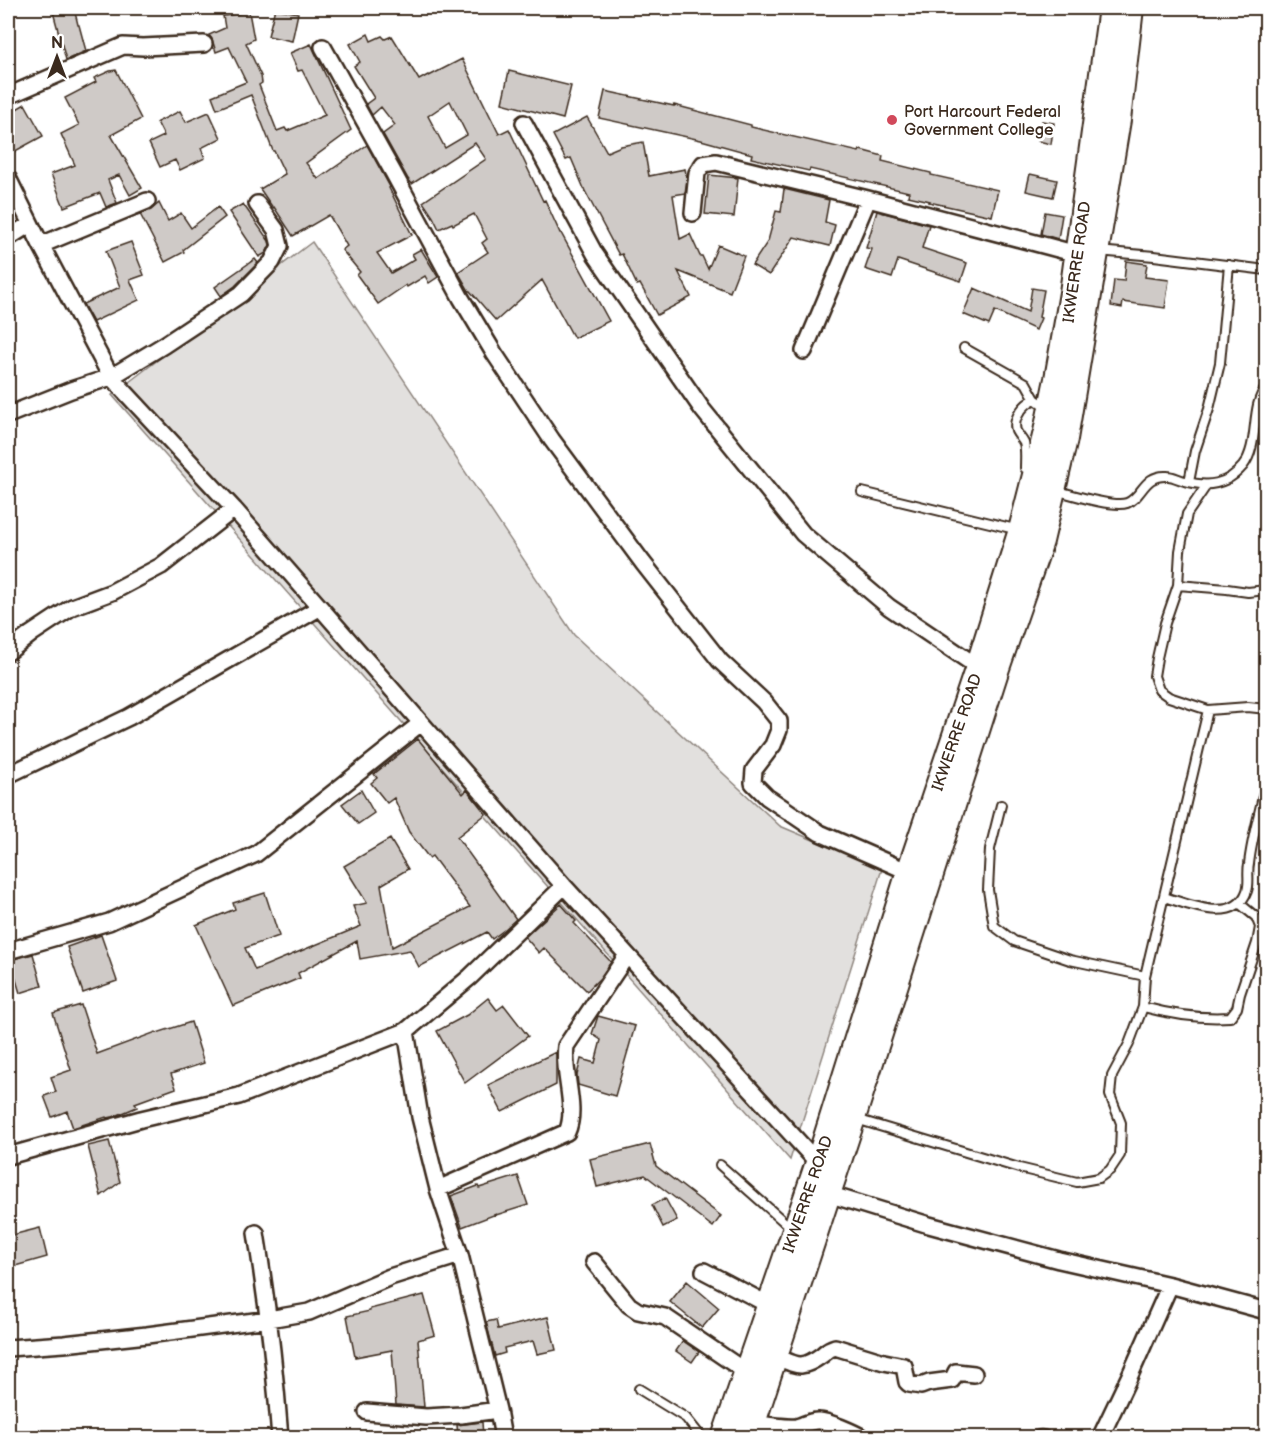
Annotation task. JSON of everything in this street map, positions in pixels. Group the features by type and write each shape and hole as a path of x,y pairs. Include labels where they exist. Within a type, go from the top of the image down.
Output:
{"main road":[{"name":"IKWERRE ROAD","path":"750,1430 853,1118 993,680 1041,541 1065,439 1087,252 1110,8"},
{"name":"IKWERRE ROAD","path":"724,1437 818,1163 909,872 1021,530 1043,404 1057,379 1072,293 1087,252 1118,120 1131,8"}],"street":[{"path":"8,96 123,46 204,44"},
{"path":"323,47 467,307 494,353 552,440 720,661 764,702 779,721 779,730 773,745 754,770 753,783 767,797 820,833 909,872"},
{"path":"524,123 602,264 702,410 802,534 889,606 978,667"},
{"path":"693,213 697,173 703,164 716,162 1087,252"},
{"path":"8,178 111,377 234,509 564,886 818,1163"},
{"path":"804,351 868,199"},
{"path":"41,245 147,201"},
{"path":"8,415 111,377 241,294 272,262 280,246 276,230 257,204"},
{"path":"8,238 30,224"},
{"path":"8,652 72,607 112,592 161,566 234,509"},
{"path":"8,775 129,717 319,608"},
{"path":"8,951 110,922 256,854 421,723"},
{"path":"8,1156 141,1119 239,1096 406,1031 470,977 564,886"},
{"path":"438,1189 567,1132 571,1114 564,1057 566,1046 627,955"},
{"path":"406,1031 420,1117 438,1189 460,1255 503,1437"},
{"path":"828,1194 929,1226 1266,1311"},
{"path":"256,1233 269,1319 280,1437"},
{"path":"8,1348 135,1336 309,1312 390,1277 460,1255"},
{"path":"594,1262 629,1305 638,1311 665,1317 746,1372"},
{"path":"704,1270 769,1305"},
{"path":"1100,1437 1170,1285"},
{"path":"775,1356 801,1366 806,1365 827,1349 835,1347 904,1366 907,1382 921,1386 952,1380 956,1372 974,1374"},
{"path":"367,1412 426,1417 498,1410"},
{"path":"750,1430 799,1427 819,1420 863,1437"}],"lane":[{"path":"1087,252 1154,256 1266,270"},
{"path":"1189,482 1195,451 1209,410 1220,363 1229,266"},
{"path":"964,348 1026,383 1043,404"},
{"path":"1053,489 1104,503 1127,503 1154,478 1168,476 1206,486 1228,479 1243,465 1251,452 1258,406 1266,388"},
{"path":"1024,468 1024,445 1017,433 1016,423 1028,402 1043,404"},
{"path":"1206,486 1187,514 1180,551 1178,585 1165,623 1154,676 1159,690 1169,697 1208,710 1248,707 1266,709"},
{"path":"862,492 1021,530"},
{"path":"1178,585 1248,592 1266,590"},
{"path":"853,1118 1019,1168 1077,1182 1099,1178 1110,1170 1120,1155 1121,1123 1110,1095 1112,1076 1129,1044 1143,1007 1145,976 1208,710"},
{"path":"1164,897 1205,909 1225,910 1240,904 1248,891 1248,864 1266,782"},
{"path":"1001,805 990,849 988,890 994,926 1014,941 1070,960 1145,976"},
{"path":"1143,1007 1176,1015 1208,1019 1230,1017 1238,1008 1260,927 1256,917 1240,904"},
{"path":"720,1165 794,1231"},
{"path":"639,1389 686,1418 702,1437"},
{"path":"1033,1437 1045,1434 1050,1437"}],"shaded area":[{"path":"312,242 574,635 780,826 882,869 790,1160 112,395"}],"building":[{"path":"52,8 74,8 86,51 66,60"},
{"path":"275,8 298,13 292,41 268,36"},
{"path":"249,12 254,39 246,43 261,76 262,83 259,85 277,131 285,128 287,131 325,115 302,70 298,71 290,53 311,44 351,130 306,163 318,179 367,145 412,235 377,253 391,273 415,259 412,254 421,249 438,277 429,283 425,276 407,287 406,285 378,304 357,275 360,272 342,250 347,246 329,215 293,236 273,208 260,189 285,174 273,151 251,95 217,109 212,96 246,82 229,47 216,52 209,35 225,28 223,16"},
{"path":"368,34 371,41 382,36 385,39 392,36 419,80 462,59 499,134 509,129 543,201 545,200 560,233 609,321 574,338 542,280 496,321 469,291 458,272 488,252 482,243 487,239 474,214 453,225 452,223 439,229 423,202 486,159 475,143 412,184 383,134 395,125 381,107 372,115 366,104 374,98 354,66 360,62 350,44","holes":["450,101 467,135 445,148 428,116"]},
{"path":"116,70 141,119 111,135 142,188 130,195 119,175 108,180 117,203 106,207 100,193 64,207 51,174 75,165 61,134 79,125 65,98 96,82 94,78"},
{"path":"509,71 571,86 563,119 502,103"},
{"path":"605,91 674,105 751,125 751,127 859,152 860,150 883,156 882,161 998,190 992,216 908,196 909,192 751,158 752,154 701,140 599,118"},
{"path":"25,104 43,136 8,155 8,114"},
{"path":"180,111 186,122 209,112 221,138 201,148 205,158 180,170 175,160 160,167 149,143 164,136 157,122"},
{"path":"587,117 607,152 621,146 643,142 649,176 685,169 687,179 685,193 673,195 680,239 690,234 708,269 718,245 744,256 730,292 678,271 691,297 657,315 640,284 637,285 622,254 619,255 585,191 571,158 566,160 553,135"},
{"path":"1042,121 1054,123 1051,144 1038,141"},
{"path":"1030,174 1057,180 1053,197 1026,191"},
{"path":"709,175 738,178 734,217 705,214"},
{"path":"784,189 829,200 825,222 835,225 830,246 794,237 769,275 752,265 768,241 776,211 781,212"},
{"path":"159,203 168,221 181,213 191,228 218,207 225,217 183,250 184,252 165,262 140,214 151,210"},
{"path":"243,204 269,241 270,245 266,253 259,257 229,212"},
{"path":"877,211 929,225 922,248 967,263 961,281 898,260 892,278 865,269 872,249 866,248"},
{"path":"1045,212 1062,215 1058,239 1041,234"},
{"path":"131,242 144,275 130,280 139,300 93,322 83,304 120,287 106,251"},
{"path":"255,259 258,263 235,286 221,296 215,287"},
{"path":"1126,261 1147,264 1145,277 1169,280 1165,308 1123,302 1122,308 1111,306 1114,280 1124,281"},
{"path":"974,288 1028,312 1032,288 1044,290 1039,317 1041,318 1036,330 995,311 989,325 963,314"},
{"path":"418,739 463,794 467,790 486,814 457,837 516,919 492,939 487,932 419,967 410,950 360,959 357,941 298,973 300,978 233,1006 196,925 235,909 233,903 265,893 279,936 245,948 255,970 361,926 353,906 367,903 344,866 390,839 408,869 381,885 392,947 470,907 432,856 429,858 409,832 394,798 387,803 371,783 377,778 374,774"},
{"path":"361,790 374,813 358,824 342,804"},
{"path":"561,904 576,921 574,923 611,962 587,991 544,948 539,953 525,937"},
{"path":"101,935 117,981 83,993 67,947"},
{"path":"33,954 42,986 20,993 10,960"},
{"path":"488,998 497,1010 504,1005 528,1036 465,1083 437,1031 467,1015"},
{"path":"81,1005 97,1054 156,1032 191,1022 204,1063 171,1074 176,1088 135,1103 137,1107 113,1117 106,1117 73,1128 67,1111 52,1117 44,1096 56,1092 51,1077 71,1070 53,1013"},
{"path":"598,1016 635,1026 615,1096 578,1085 577,1075 581,1059 595,1063 601,1040 592,1034"},
{"path":"556,1052 556,1085 502,1112 488,1085"},
{"path":"109,1141 120,1182 101,1196 88,1146"},
{"path":"650,1144 656,1166 721,1216 713,1227 645,1175 597,1187 590,1159"},
{"path":"518,1176 528,1205 462,1227 451,1196 478,1186 479,1188"},
{"path":"665,1198 677,1220 663,1227 652,1205"},
{"path":"40,1228 47,1257 8,1268 8,1236"},
{"path":"687,1281 719,1308 702,1328 670,1302"},
{"path":"424,1295 435,1335 418,1340 424,1407 396,1405 392,1350 355,1357 347,1316"},
{"path":"548,1317 556,1350 537,1354 533,1341 504,1348 505,1353 495,1356 486,1322 496,1320 498,1329"},
{"path":"683,1341 699,1352 692,1362 676,1351"},
{"path":"482,1422 483,1437 458,1437 457,1425"}],"place":[{"name":"Port Harcourt Federal Government College","path":"892,120"}]}
